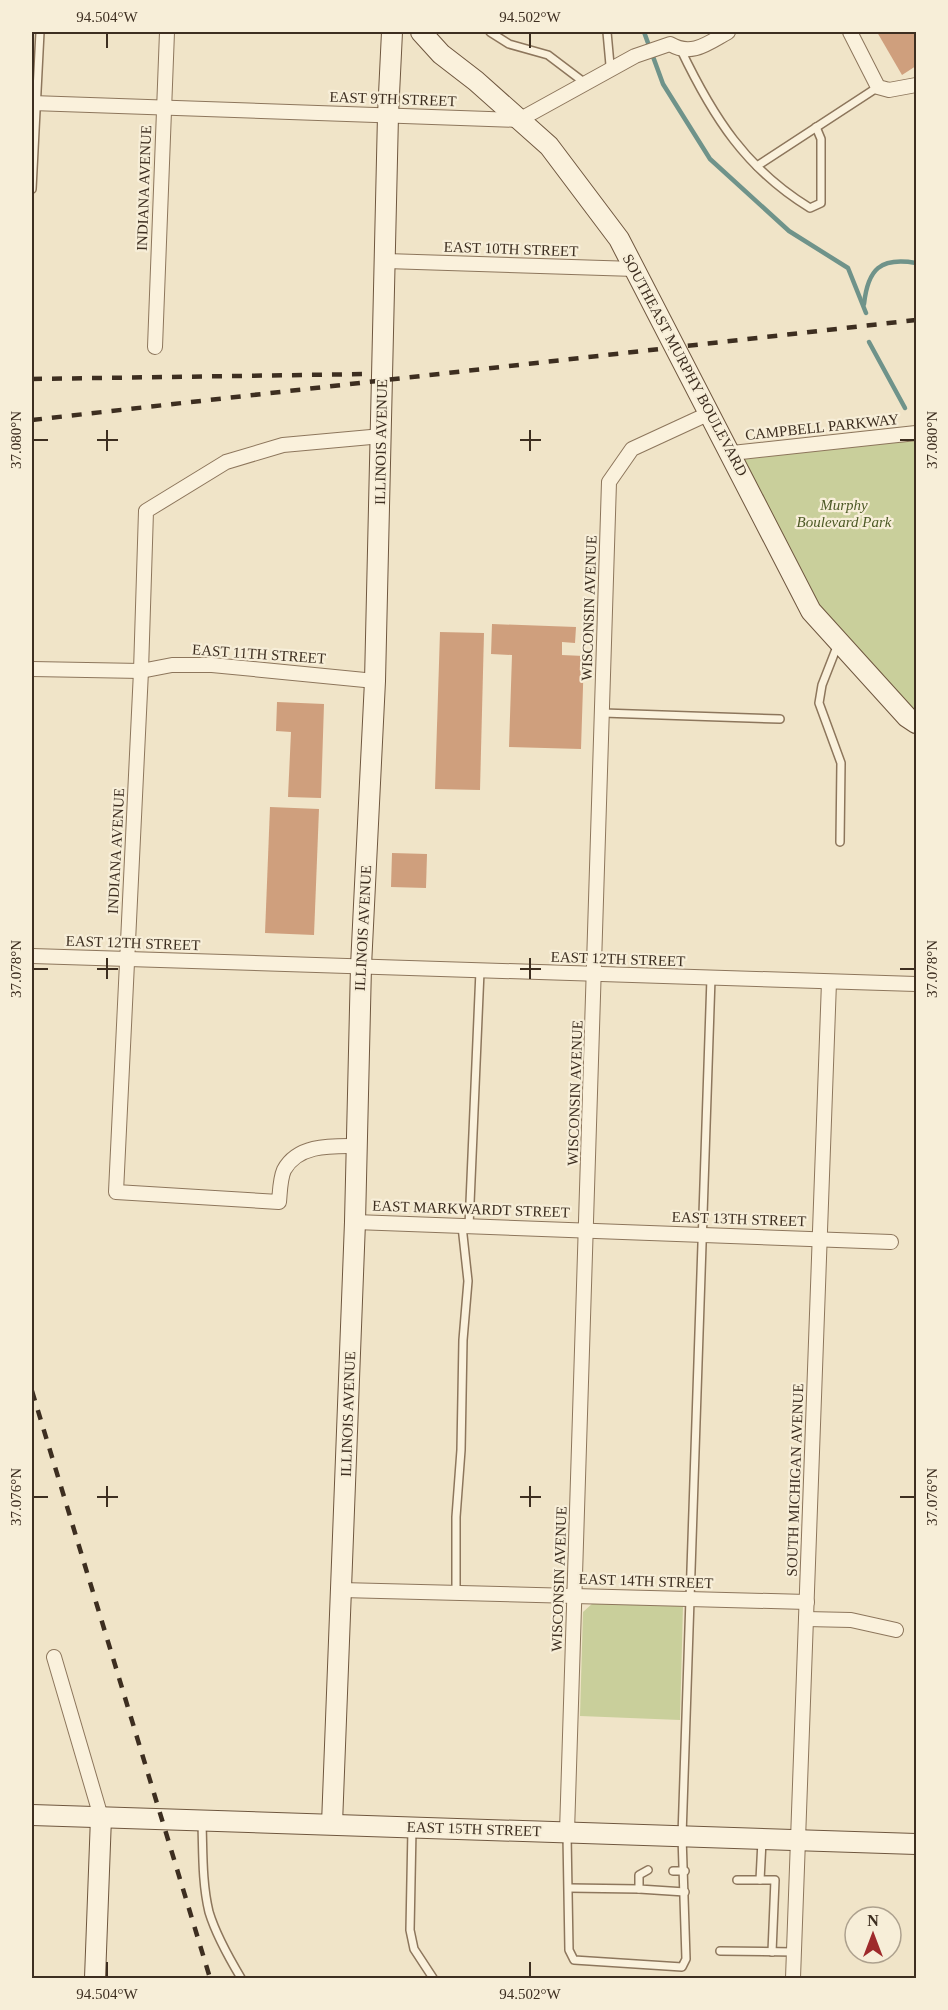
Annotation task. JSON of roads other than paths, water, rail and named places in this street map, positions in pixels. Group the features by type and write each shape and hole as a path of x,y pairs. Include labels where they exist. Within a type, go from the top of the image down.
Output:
{"street":[{"name":"INDIANA AVENUE","path":"154,347 167,32"},
{"name":"ILLINOIS AVENUE","path":"333,1824 355,1222 361,966 375,681 388,115 392,32"},
{"name":"SOUTHEAST MURPHY BOULEVARD","path":"421,32 441,54 549,146 619,239 732,453 811,611 907,717 916,723"},
{"path":"519,120 635,56 670,43 695,50 728,32"},
{"path":"850,32 878,87 889,90 916,84"},
{"name":"EAST 9TH STREET","path":"34,103 519,120"},
{"name":"EAST 10TH STREET","path":"386,261 635,269"},
{"name":"WISCONSIN AVENUE","path":"567,1832 596,975 609,482 632,449 710,413"},
{"name":"CAMPBELL PARKWAY","path":"732,453 916,433"},
{"name":"INDIANA AVENUE","path":"356,1146 334,1146 302,1152 284,1170 279,1202 116,1192 141,672 146,511 226,462 283,445 382,436"},
{"name":"EAST 11TH STREET","path":"32,669 141,672 172,665 212,665 375,681"},
{"name":"EAST 12TH STREET","path":"32,957 916,984"},
{"name":"SOUTH MICHIGAN AVENUE","path":"793,1978 829,982"},
{"name":"EAST MARKWARDT STREET","path":"355,1222 586,1229"},
{"name":"EAST 13TH STREET","path":"586,1229 891,1242"},
{"name":"EAST 14TH STREET","path":"341,1590 807,1602"},
{"path":"806,1619 851,1620 896,1629"},
{"path":"54,1657 101,1817 95,1978"},
{"name":"EAST 15TH STREET","path":"32,1815 916,1844"}],"lane":[{"path":"32,189 34,103 40,32"},
{"path":"490,32 509,44 548,55 585,83"},
{"path":"607,32 610,65 613,68"},
{"path":"670,43 728,134 783,192 810,208 818,206 821,139 816,127"},
{"path":"757,166 878,87"},
{"path":"838,642 822,685 819,704 841,763 840,842"},
{"path":"603,713 780,718"},
{"path":"456,1592 463,1340 468,1291 466,1226 480,971"},
{"path":"567,1832 569,1950 574,1960 682,1967 686,1959 685,1871 682,1836 711,978"},
{"path":"201,1821 205,1885 210,1912 227,1953 242,1978"},
{"path":"412,1827 410,1930 414,1949 433,1978"},
{"path":"760,1880 762,1839"},
{"path":"639,1889 639,1875 648,1870"},
{"path":"673,1871 685,1871"},
{"path":"737,1880 775,1880 772,1952"},
{"path":"569,1888 685,1892"},
{"path":"720,1951 794,1952"}],"waterway":[{"path":"644,32 663,84 710,159 789,231 848,268 866,313"},
{"path":"864,304 869,282 878,268 893,262 916,263"},
{"path":"869,342 905,408"}],"railway":[{"path":"32,420 916,320"},
{"path":"32,379 370,374"},
{"path":"32,1391 210,1978"}],"park label":[{"name":"Murphy Boulevard Park","path":"844,514"}]}
